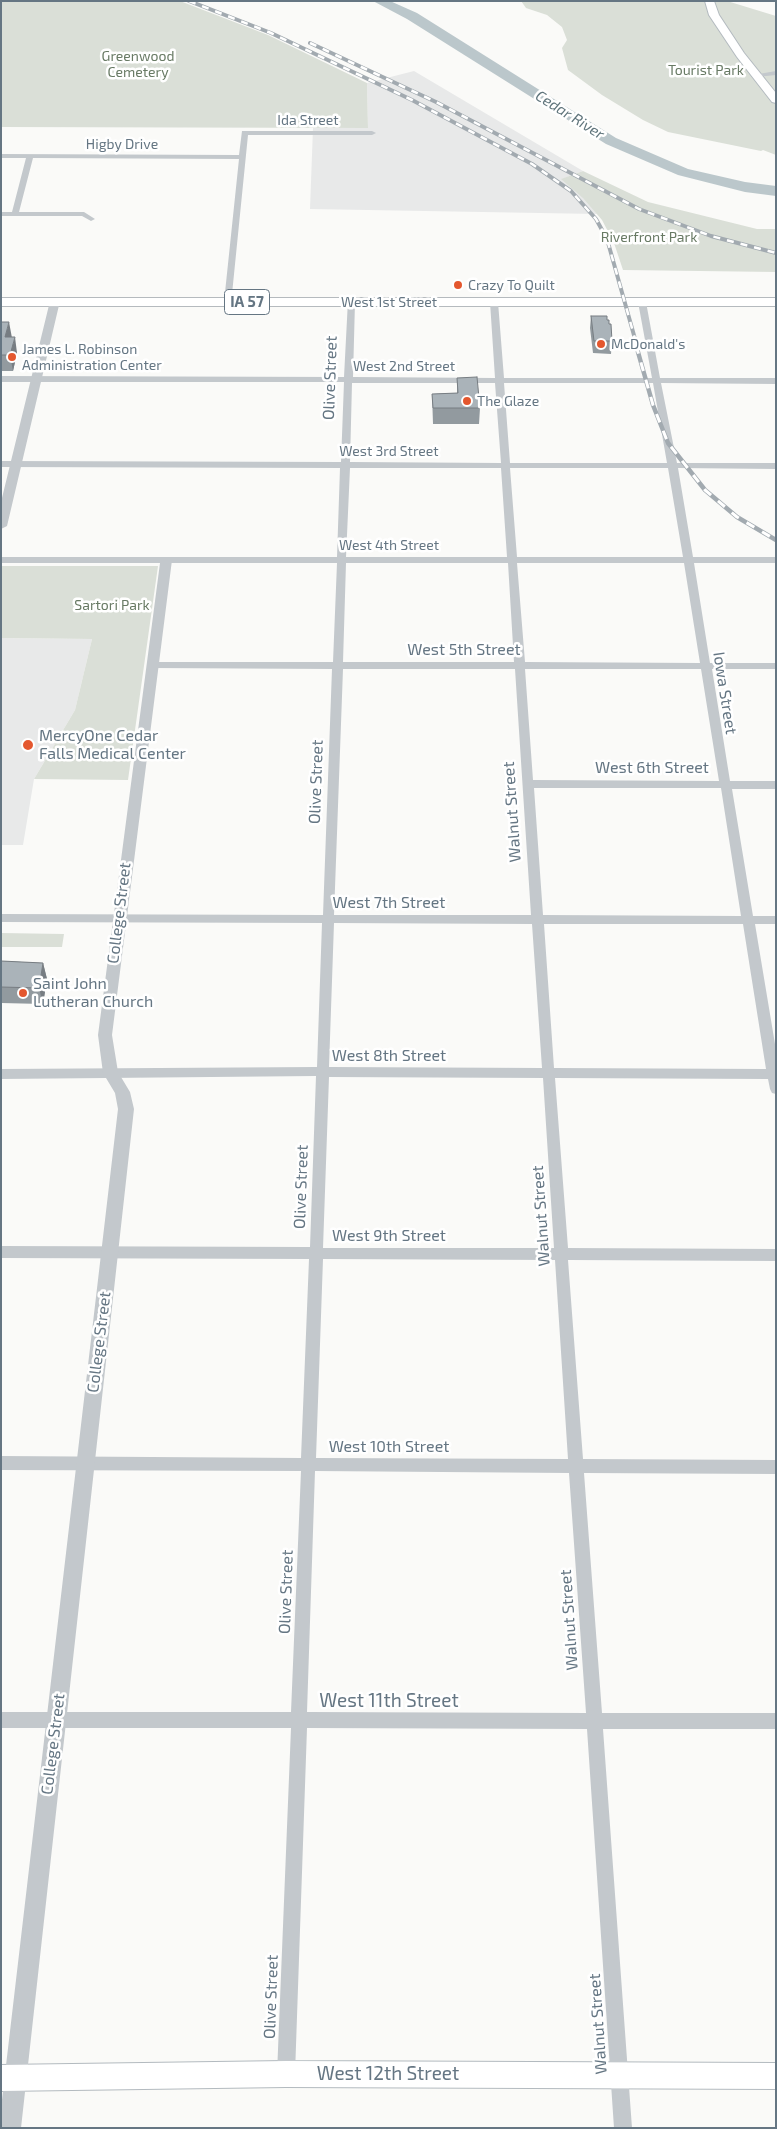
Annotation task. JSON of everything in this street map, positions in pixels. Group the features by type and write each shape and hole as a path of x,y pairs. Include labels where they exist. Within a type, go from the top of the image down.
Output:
{"main road":[{"path":"709,1 728,37 776,100"},
{"name":"West 1st Street","path":"1,302 776,302"},
{"name":"West 12th Street","path":"8,2078 286,2074 776,2076"}],"street":[{"path":"756,75 776,73"},
{"name":"Ida Street","path":"242,157 245,133 372,133"},
{"name":"Higby Drive","path":"1,156 242,157"},
{"path":"15,214 30,156"},
{"path":"228,302 242,157"},
{"path":"1,214 84,214 92,219"},
{"path":"1,526 55,302"},
{"name":"Olive Street","path":"286,2074 351,302"},
{"name":"Walnut Street","path":"494,302 623,2128"},
{"name":"Iowa Street","path":"642,302 658,380 776,1089"},
{"name":"West 2nd Street","path":"1,379 776,381"},
{"name":"West 3rd Street","path":"1,464 776,466"},
{"name":"West 4th Street","path":"1,560 776,560"},
{"name":"College Street","path":"10,2128 8,2078 56,1720 126,1110 122,1092 111,1073 105,1034 118,919 166,560"},
{"name":"West 5th Street","path":"152,664 776,666"},
{"name":"West 6th Street","path":"528,784 776,785"},
{"name":"West 7th Street","path":"1,918 776,920"},
{"name":"West 8th Street","path":"1,1074 322,1072 774,1074"},
{"name":"West 9th Street","path":"1,1252 776,1255"},
{"name":"West 10th Street","path":"1,1463 776,1467"},
{"name":"West 11th Street","path":"1,1720 776,1721"}],"shaded area":[{"path":"414,71 583,171 562,179 586,197 597,214 310,209 313,128 368,128 367,83"},
{"name":"MercyOne Cedar Falls Medical Center","path":"1,638 92,639 75,710 34,779 23,845 1,845"}],"green space":[{"name":"Greenwood Cemetery","path":"1,1 180,1 268,35 367,83 368,128 1,127"},
{"name":"Tourist Park","path":"521,1 727,1 776,16 776,155 763,150 668,132 643,120 602,95 568,70 562,48 567,40 562,27 547,15 526,8"},
{"name":"Riverfront Park","path":"583,171 648,202 757,229 776,229 776,272 623,270 614,243 602,220 583,198 561,179"},
{"name":"Sartori Park","path":"1,566 158,566 128,780 34,779 75,710 92,639 1,638"},
{"path":"1,933 64,934 62,947 1,947"}],"building":[{"path":"591,316 607,316 609,324 611,324 612,341 594,341"},
{"path":"1,322 9,322 5,337 15,337 10,355 1,355"},
{"path":"477,377 480,408 433,408 432,394 458,393 457,378"},
{"path":"1,961 43,963 39,988 1,987"}],"waterway":[{"name":"Cedar River","path":"379,1 412,16 611,141 683,172 745,187 776,191"}],"railway":[{"path":"189,1 271,33 412,100 532,164 571,191 596,219 607,239 637,346"},
{"path":"310,43 436,102 639,209 711,236 776,253"},
{"path":"636,345 653,405 668,443 705,490 737,517 776,540"}],"place":[{"name":"Crazy To Quilt","path":"458,285"},
{"name":"McDonald's","path":"601,344"},
{"name":"James L. Robinson Administration Center","path":"12,357"},
{"name":"The Glaze","path":"467,401"},
{"name":"MercyOne Cedar Falls Medical Center","path":"28,745"},
{"name":"Saint John Lutheran Church","path":"23,993"}]}
